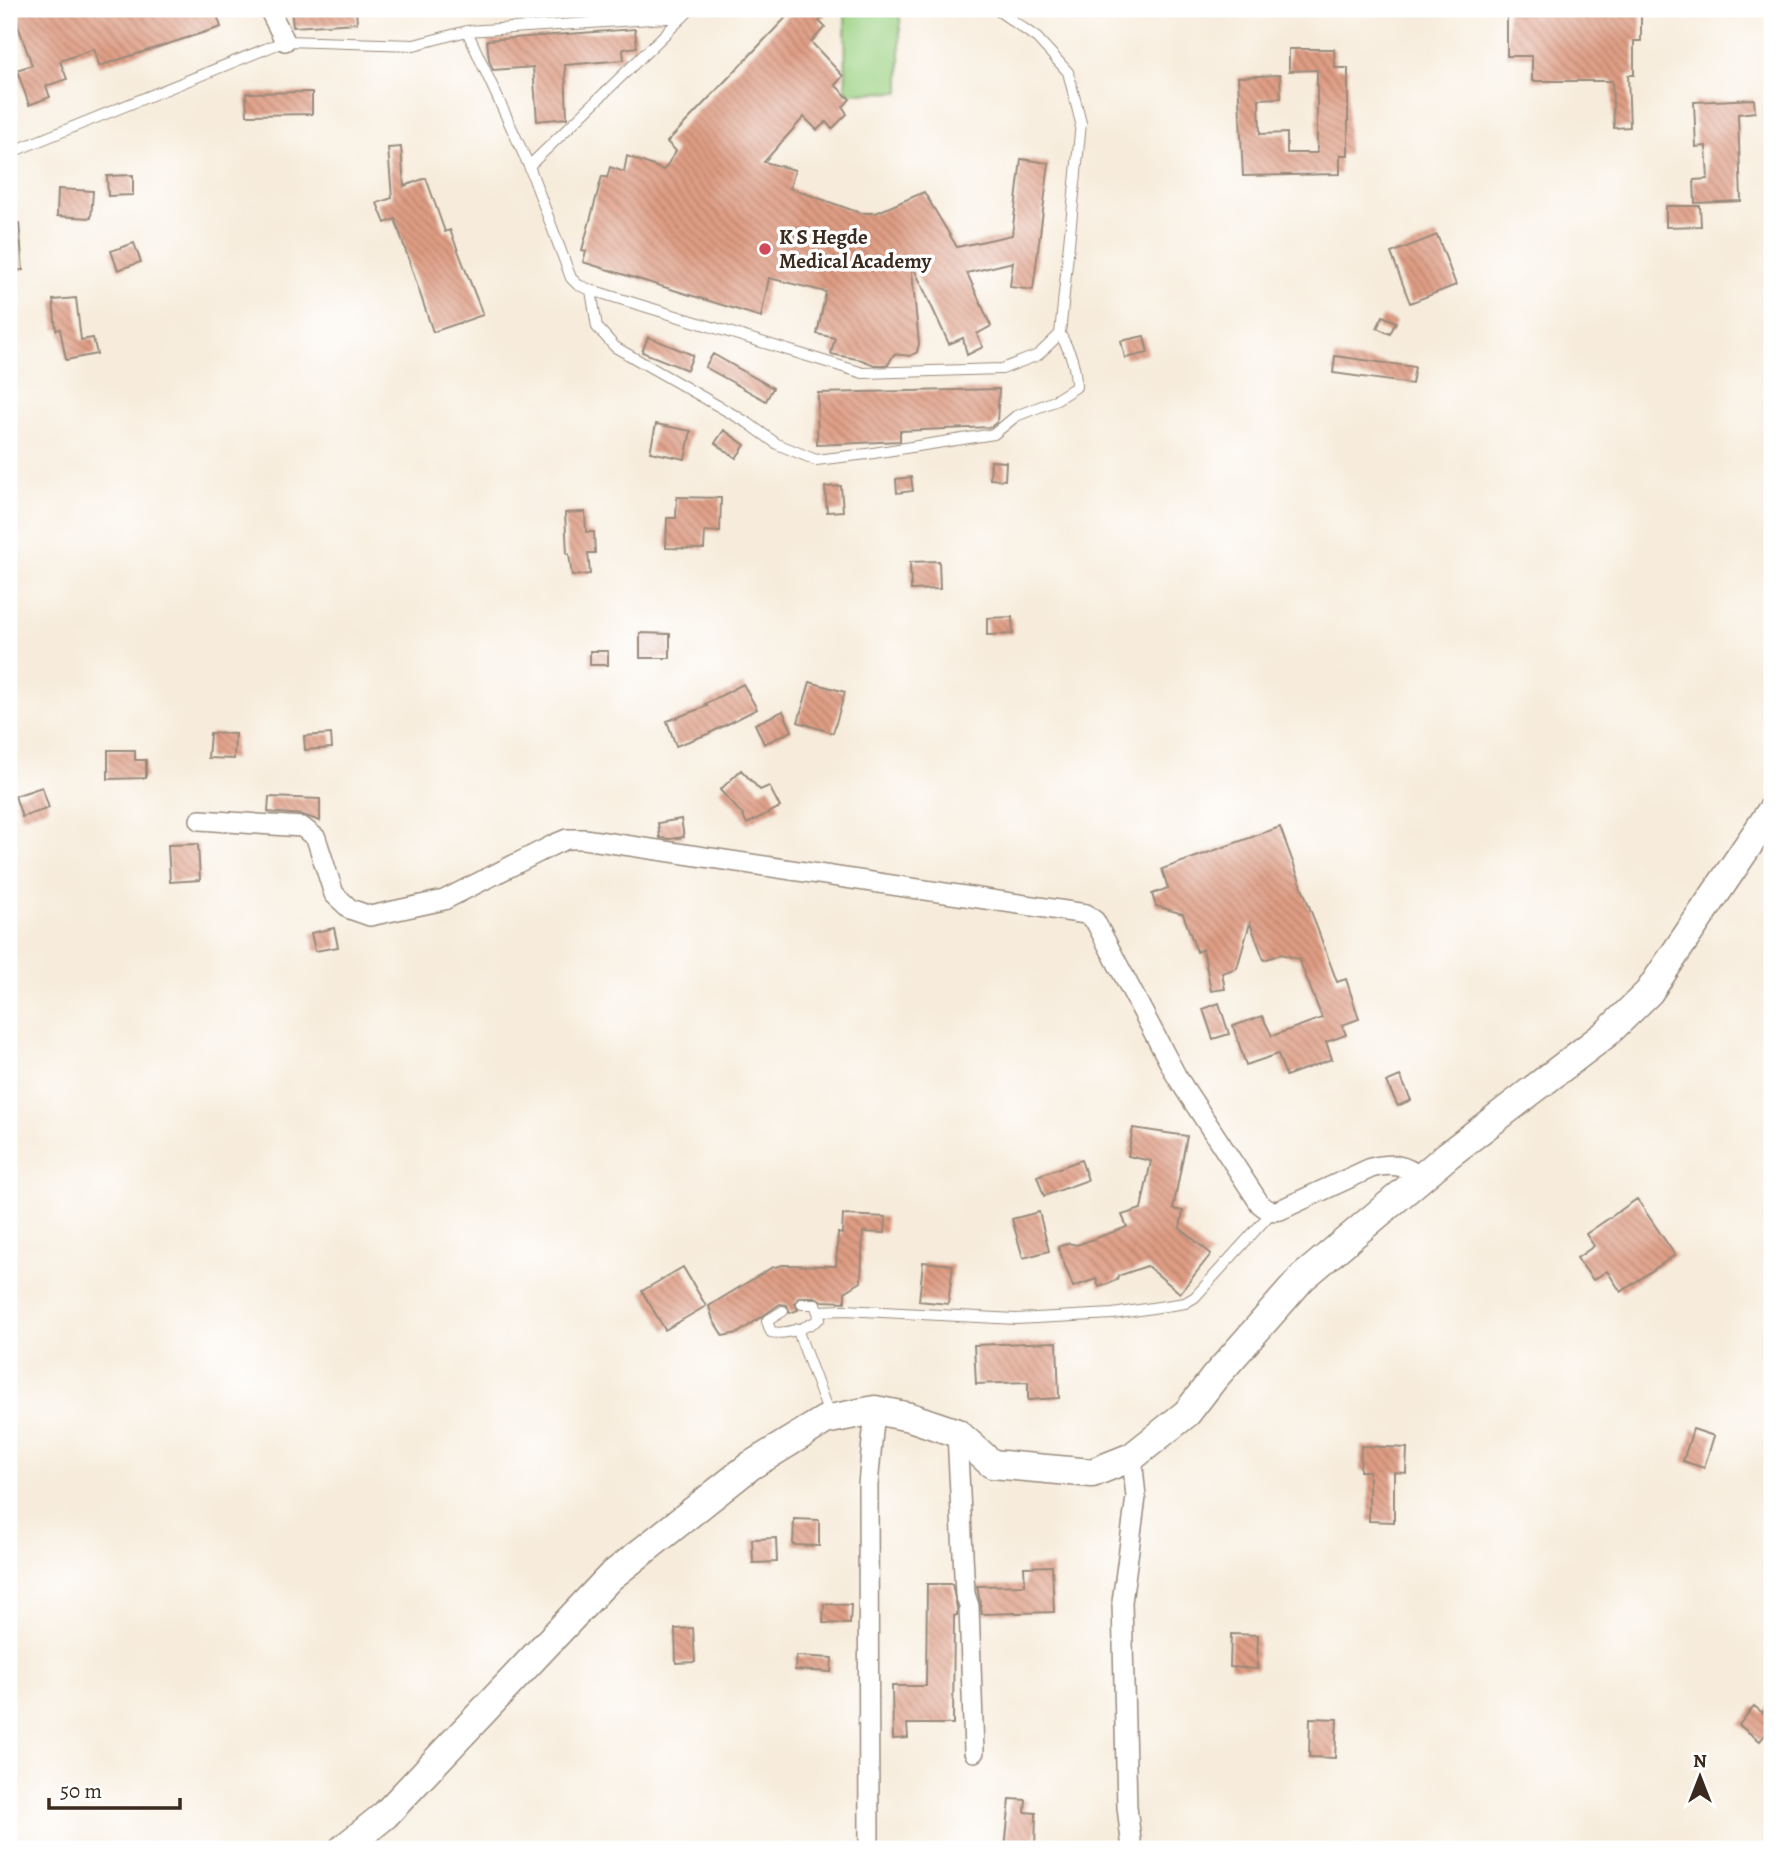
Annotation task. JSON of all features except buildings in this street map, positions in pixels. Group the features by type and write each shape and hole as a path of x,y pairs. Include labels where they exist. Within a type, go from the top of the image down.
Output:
{"main road":[{"path":"343,1849 385,1815 610,1577 750,1466 831,1419 875,1410 909,1417 957,1433 992,1464 1092,1473 1132,1457 1187,1413 1214,1378 1302,1278 1421,1178 1607,1033 1649,992 1772,810"}],"street":[{"path":"269,9 285,41"},
{"path":"200,820 302,827 316,838 334,894 349,909 370,916 456,896 567,839 584,839 1086,914 1095,921 1177,1077 1260,1204 1272,1212 1371,1168 1384,1165 1406,1167 1421,1178"},
{"path":"869,1849 868,1485 875,1410"},
{"path":"957,1433 965,1594 969,1606 974,1752"},
{"path":"1132,1457 1136,1497 1122,1602 1127,1807 1132,1849"}],"lane":[{"path":"529,166 691,9"},
{"path":"591,290 597,327 615,347 748,423 777,444 816,460 994,434 1016,416 1052,402 1076,387 1076,370 1071,353 1060,334 1081,123 1068,72 1037,38 996,9"},
{"path":"9,153 285,41 414,45 467,31 683,17"},
{"path":"467,31 529,166 570,278 578,285 863,373 1002,369 1038,355 1060,334"},
{"path":"819,1311 1016,1319 1113,1314 1185,1303 1195,1297 1272,1212"},
{"path":"783,1311 768,1318 768,1329 779,1333 818,1320 821,1315 816,1304 802,1304"},
{"path":"797,1329 831,1419"}],"green space":[{"path":"845,9 900,9 900,92 846,93"}],"place":[{"name":"K S Hegde Medical Academy","path":"765,249"}]}
